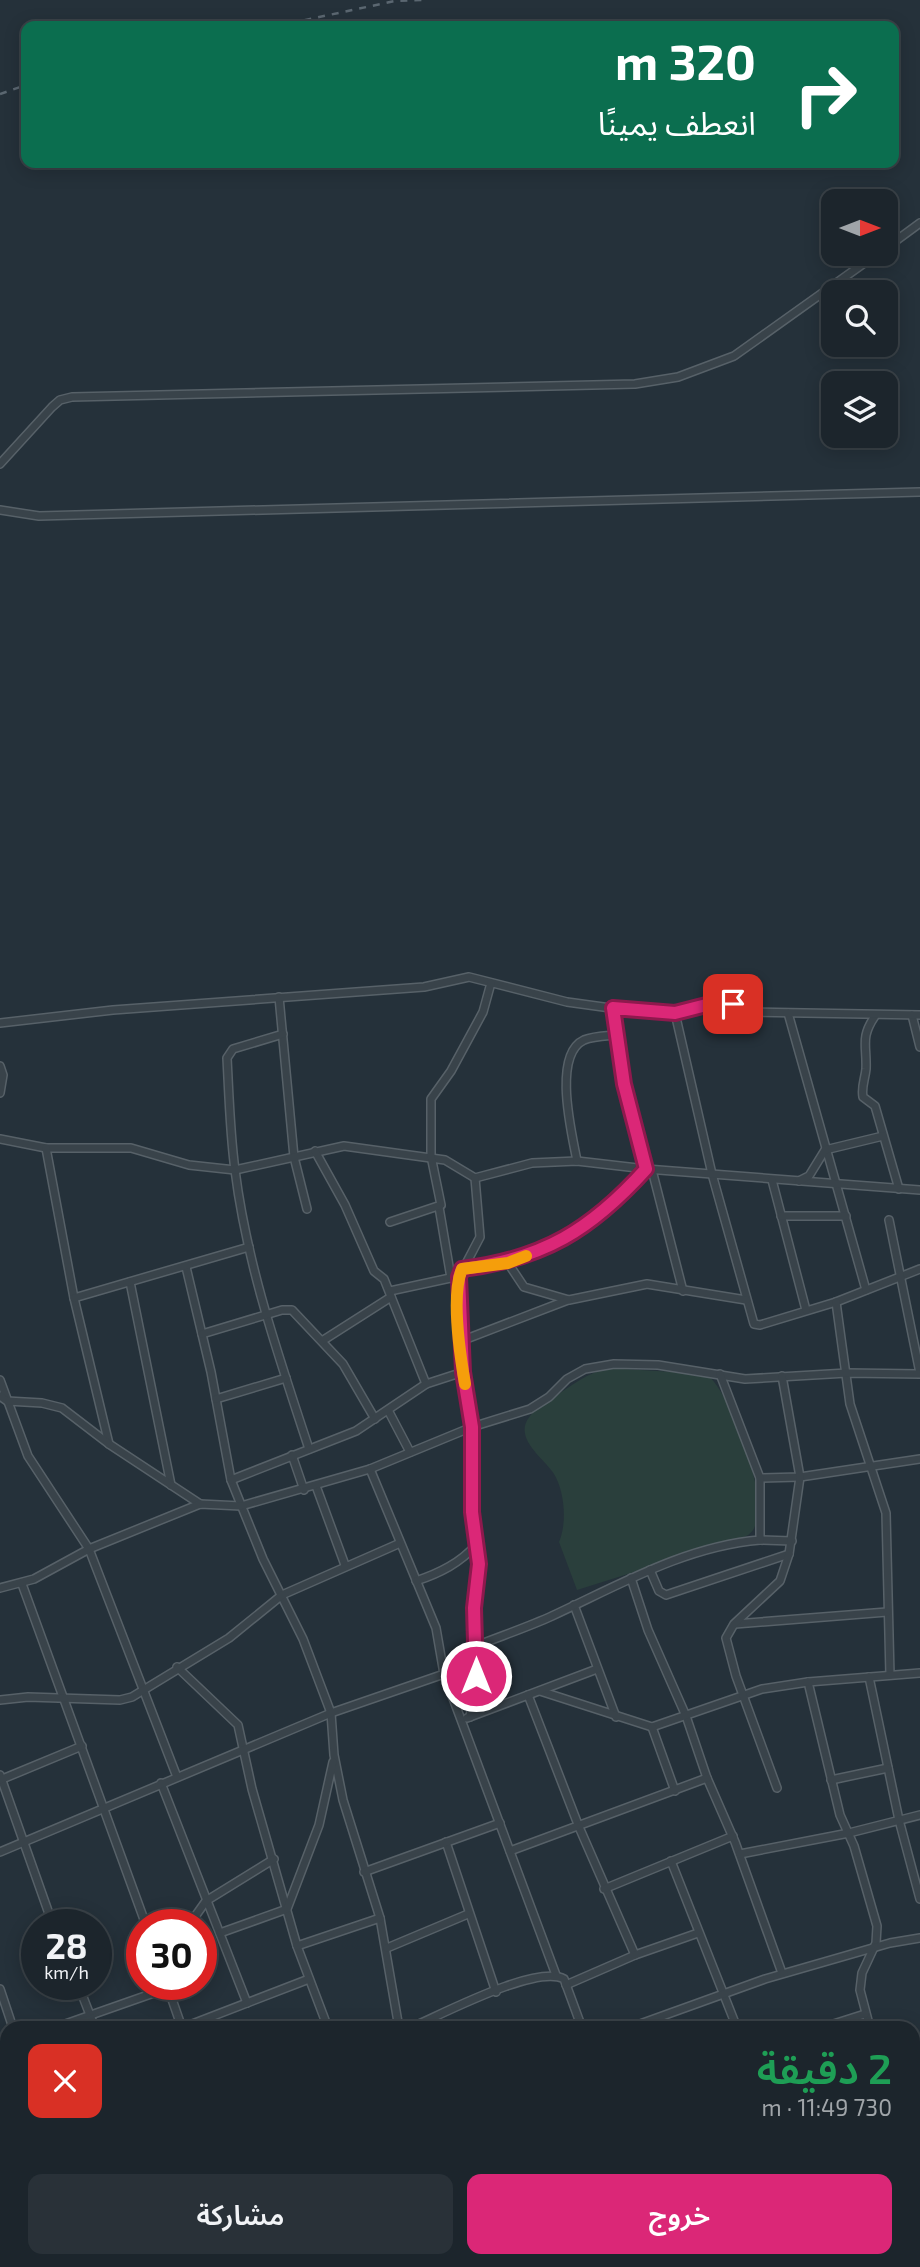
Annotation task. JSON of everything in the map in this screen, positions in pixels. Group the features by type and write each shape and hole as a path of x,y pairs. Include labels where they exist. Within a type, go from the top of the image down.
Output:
{"street":[{"path":"898,239 920,223"},
{"path":"0,464 51,407 60,400 72,397 635,384 678,377 734,356 860,266"},
{"path":"0,510 53,516 920,492"},
{"path":"0,1023 113,1010 424,987 469,977 567,1002 613,1008 675,1013 722,1001 752,1012 916,1015 920,1047"},
{"path":"466,1718 476,1646 474,1608 479,1564 471,1501 472,1427 463,1372 455,1277 439,1208 442,1202 431,1156 431,1099 451,1071 483,1012 491,983"},
{"path":"279,997 294,1157 307,1209"},
{"path":"613,1008 624,1084 683,1291"},
{"path":"675,1013 712,1174 754,1324 761,1325 836,1302 920,1269"},
{"path":"788,1013 866,1290"},
{"path":"875,1016 864,1038 866,1071 862,1090 863,1097 875,1106 899,1189"},
{"path":"283,1034 228,1052 235,1170 249,1247 266,1317 309,1448"},
{"path":"577,1161 566,1094 570,1060 584,1041 617,1035"},
{"path":"0,1066 3,1075 0,1093"},
{"path":"798,1182 809,1176 825,1150 883,1136"},
{"path":"0,1139 46,1148 131,1148 189,1165 235,1170 344,1146 431,1156 445,1160 475,1178 532,1163 577,1161 649,1170 920,1190"},
{"path":"46,1148 74,1298 109,1444"},
{"path":"315,1151 345,1205 374,1271 384,1279 426,1384"},
{"path":"462,1269 508,1263 551,1247 609,1206 649,1170"},
{"path":"322,1341 391,1294 455,1277 480,1237 475,1178"},
{"path":"772,1180 806,1310"},
{"path":"390,1222 439,1208"},
{"path":"781,1216 846,1216"},
{"path":"0,1588 22,1584 89,1549 200,1504 241,1506 370,1469 472,1427 530,1409 549,1397 567,1378 585,1369 614,1364 658,1365 746,1379 847,1373 920,1373 889,1220"},
{"path":"74,1298 249,1247"},
{"path":"508,1263 524,1287 569,1300"},
{"path":"186,1267 231,1480 263,1559 303,1639 331,1713 334,1755 343,1800 380,1918 398,2021"},
{"path":"130,1282 171,1485"},
{"path":"461,1341 569,1300 647,1284 746,1300"},
{"path":"836,1302 850,1404 886,1513 890,1675"},
{"path":"202,1334 266,1317 282,1310 292,1310 343,1364 375,1419"},
{"path":"231,1480 356,1431 389,1412 426,1384 463,1372"},
{"path":"720,1374 760,1478 760,1540"},
{"path":"777,1788 728,1653 726,1638 734,1624 780,1581 792,1541 800,1477 782,1376"},
{"path":"216,1399 286,1378"},
{"path":"0,1380 4,1399 28,1456 89,1549 145,1688 177,1777"},
{"path":"4,1399 62,1408 109,1444 200,1504"},
{"path":"389,1412 410,1452"},
{"path":"292,1455 304,1490"},
{"path":"760,1478 800,1477 920,1459"},
{"path":"370,1469 398,1544 436,1628 444,1674 466,1718 500,1823 556,1975 566,1985 579,2021"},
{"path":"316,1486 345,1565"},
{"path":"476,1646 650,1570 733,1542 792,1541"},
{"path":"0,1700 120,1700 229,1638 282,1595 345,1565 398,1544"},
{"path":"416,1581 438,1574 459,1561 477,1544"},
{"path":"650,1570 659,1591 666,1595 789,1554"},
{"path":"631,1578 648,1630 686,1716 707,1778 740,1854 782,1973"},
{"path":"22,1584 140,1909"},
{"path":"573,1605 616,1717"},
{"path":"734,1624 887,1612"},
{"path":"177,1667 238,1725 242,1750 297,1946 325,2021"},
{"path":"466,1718 597,1669"},
{"path":"540,1691 652,1727 743,1693 808,1682 920,1673"},
{"path":"0,1852 104,1806 331,1713 444,1674"},
{"path":"869,1677 898,1820 918,1882 920,1899"},
{"path":"808,1682 840,1815 849,1833 877,1926 873,1948 862,1973 860,1990 868,2021"},
{"path":"528,1695 604,1889 635,1955"},
{"path":"652,1727 675,1791"},
{"path":"47,1909 1,1778 82,1746"},
{"path":"220,1933 287,1909 319,1825 334,1755"},
{"path":"831,1780 888,1768"},
{"path":"510,1851 707,1778"},
{"path":"161,1783 247,2003"},
{"path":"740,1854 849,1833 920,1815"},
{"path":"364,1872 500,1823"},
{"path":"604,1889 733,1836"},
{"path":"446,1842 496,1992"},
{"path":"200,1909 206,1901 274,1859"},
{"path":"671,1861 734,2021"},
{"path":"387,1948 468,1914"},
{"path":"297,1946 380,1918"},
{"path":"566,1985 635,1955 698,1933"},
{"path":"649,2021 782,1973 920,1938"},
{"path":"427,2021 496,1992 542,1976 556,1975"},
{"path":"200,2021 309,1979"},
{"path":"0,1989 11,2021"},
{"path":"84,2000 92,2021"},
{"path":"73,2021 130,2000"},
{"path":"172,2000 180,2021"},
{"path":"843,2021 865,2014"}],"green space":[{"path":"607,1368 707,1374 727,1403 746,1447 753,1470 758,1511 754,1529 744,1537 577,1590 559,1542 564,1517 561,1490 554,1474 527,1440 525,1424 542,1405 580,1380"}],"railway":[{"path":"301,21 395,1 423,0"},
{"path":"0,94 21,87"}],"slow traffic":[{"path":"465,1384 459,1326 459,1277 462,1269 508,1263 526,1256"}],"route":[{"path":"476,1676 474,1608 479,1564 472,1512 472,1427 459,1326 459,1277 462,1269 508,1263 551,1247 609,1206 646,1169 624,1084 613,1008 647,1013 675,1013 722,1001 733,1004"}]}
